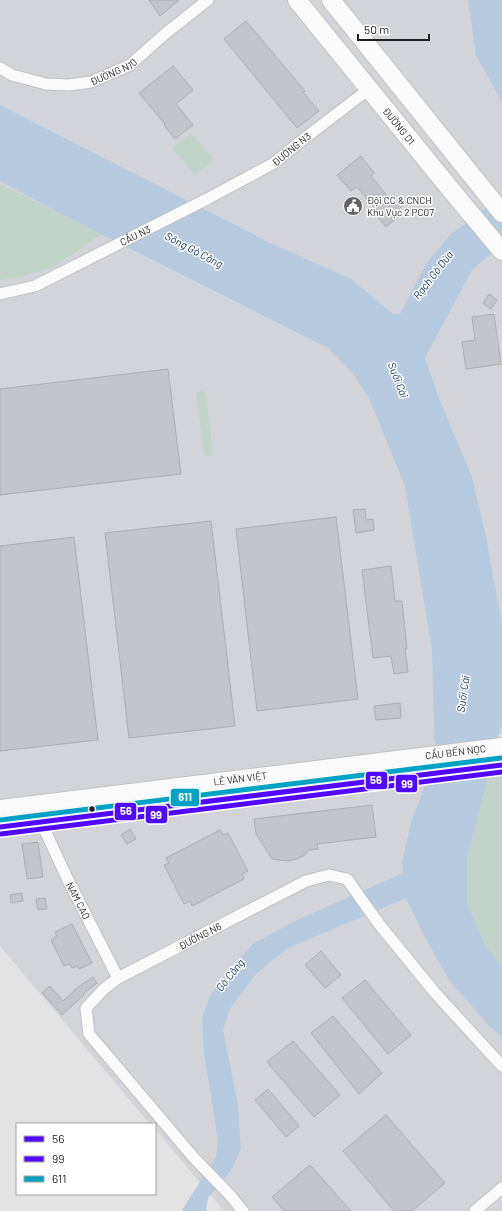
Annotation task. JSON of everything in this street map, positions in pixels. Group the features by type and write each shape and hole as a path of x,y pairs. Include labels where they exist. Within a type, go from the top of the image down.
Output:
{"main road":[{"name":"ĐƯỜNG D1","path":"297,0 502,251"},
{"path":"331,0 475,174 502,202"},
{"path":"341,0 475,174 502,213"},
{"name":"CẦU BẾN NỌC","path":"409,757 502,746"},
{"name":"LÊ VĂN VIỆT","path":"0,808 409,757"},
{"name":"CẦU BẾN NỌC","path":"411,776 502,765"},
{"name":"LÊ VĂN VIỆT","path":"0,827 411,776"},
{"path":"30,804 41,822"}],"street":[{"name":"ĐƯỜNG N10","path":"0,68 12,75 46,84 69,85 91,82 130,65 166,33 208,0"},
{"name":"ĐƯỜNG N3","path":"207,199 274,163 369,89"},
{"name":"CẦU N3","path":"0,294 35,286 207,199"},
{"name":"NAM CAO","path":"41,822 68,880 118,978"},
{"name":"ĐƯỜNG N6","path":"243,1211 229,1194 194,1158 89,1034 86,1008 104,989 118,978 306,881 329,874 347,879 379,924 436,994 502,1066"},
{"path":"475,1211 502,1188"}],"shaded area":[{"path":"0,0 502,0 502,734 434,741 435,758 411,822 402,861 407,898 491,1028 502,1037 502,1211 224,1211 156,1130 156,1123 149,1123 0,946"},
{"path":"191,133 214,160 195,175 172,148"},
{"path":"0,184 102,234 52,268 16,278 0,280"},
{"path":"202,390 206,393 213,454 209,457 204,454 196,393"},
{"path":"502,775 502,967 487,947 467,904 467,858 488,777"}],"water":[{"path":"468,0 502,0 502,102 476,55"},
{"path":"0,105 268,242 351,279 393,314 400,314 426,264 450,235 502,196 502,244 472,270 425,358 440,401 472,477 486,537 502,625 502,723 467,858 467,904 487,947 502,967 502,1037 491,1028 449,980 426,939 406,898 286,949 257,973 230,1008 223,1030 238,1106 241,1149 231,1170 208,1198 206,1211 182,1210 216,1157 218,1140 204,1053 202,1018 210,996 227,973 254,943 297,920 403,873 402,861 411,822 435,758 432,649 405,486 369,398 352,372 328,348 73,220 0,181"}],"building":[{"path":"149,0 179,0 160,16"},
{"path":"246,21 305,91 303,92 319,111 297,128 224,39"},
{"path":"173,66 193,90 176,104 193,125 175,139 164,125 165,124 139,93"},
{"path":"361,156 374,173 371,176 390,199 394,196 402,206 399,209 402,213 386,227 375,214 378,212 357,187 351,191 337,175"},
{"path":"489,294 497,300 491,309 483,303"},
{"path":"494,314 501,364 466,369 462,342 475,340 472,317"},
{"path":"168,369 181,474 0,495 0,389"},
{"path":"365,509 366,520 373,519 374,530 356,533 353,510"},
{"path":"336,517 358,699 257,711 236,529"},
{"path":"211,521 235,726 129,738 105,533"},
{"path":"74,537 98,740 0,751 0,546"},
{"path":"391,566 395,601 402,601 408,672 394,674 391,656 373,658 362,570"},
{"path":"400,703 401,718 376,720 374,706"},
{"path":"372,805 376,837 317,844 318,849 309,850 305,855 297,859 288,861 272,859 256,834 254,819"},
{"path":"130,829 136,839 127,844 121,835"},
{"path":"220,830 223,835 228,833 248,871 242,874 244,879 192,906 190,901 184,904 164,865 169,863 166,858"},
{"path":"38,842 43,877 27,879 22,844"},
{"path":"22,893 23,901 11,903 10,895"},
{"path":"45,898 47,909 38,910 36,899"},
{"path":"72,924 92,963 79,969 77,966 72,968 69,964 64,966 51,940 57,936 55,932"},
{"path":"321,951 341,975 325,988 305,965"},
{"path":"93,977 97,983 83,994 84,995 62,1015 42,993 50,986 63,1001 77,988"},
{"path":"365,980 411,1035 388,1054 342,998"},
{"path":"333,1016 382,1073 359,1094 311,1033"},
{"path":"293,1041 340,1095 314,1117 267,1062"},
{"path":"268,1089 299,1126 286,1137 255,1100"},
{"path":"386,1115 445,1183 412,1211 394,1211 343,1151"},
{"path":"310,1165 351,1211 284,1211 272,1197"}],"transit line":[{"name":"611","path":"0,820 501,758"},
{"name":"56","path":"0,827 502,765"},
{"name":"99","path":"1,834 502,772"}],"place":[{"name":"Đội CC & CNCH Khu Vực 2 PC07","path":"353,206"}],"water label":[{"name":"Sông Gò Công","path":"194,250"},
{"name":"Rạch Gò Dừa","path":"433,275"},
{"name":"Suối Cái","path":"398,380"},
{"name":"Suối Cái","path":"463,694"},
{"name":"Gò Công","path":"230,975"}]}
